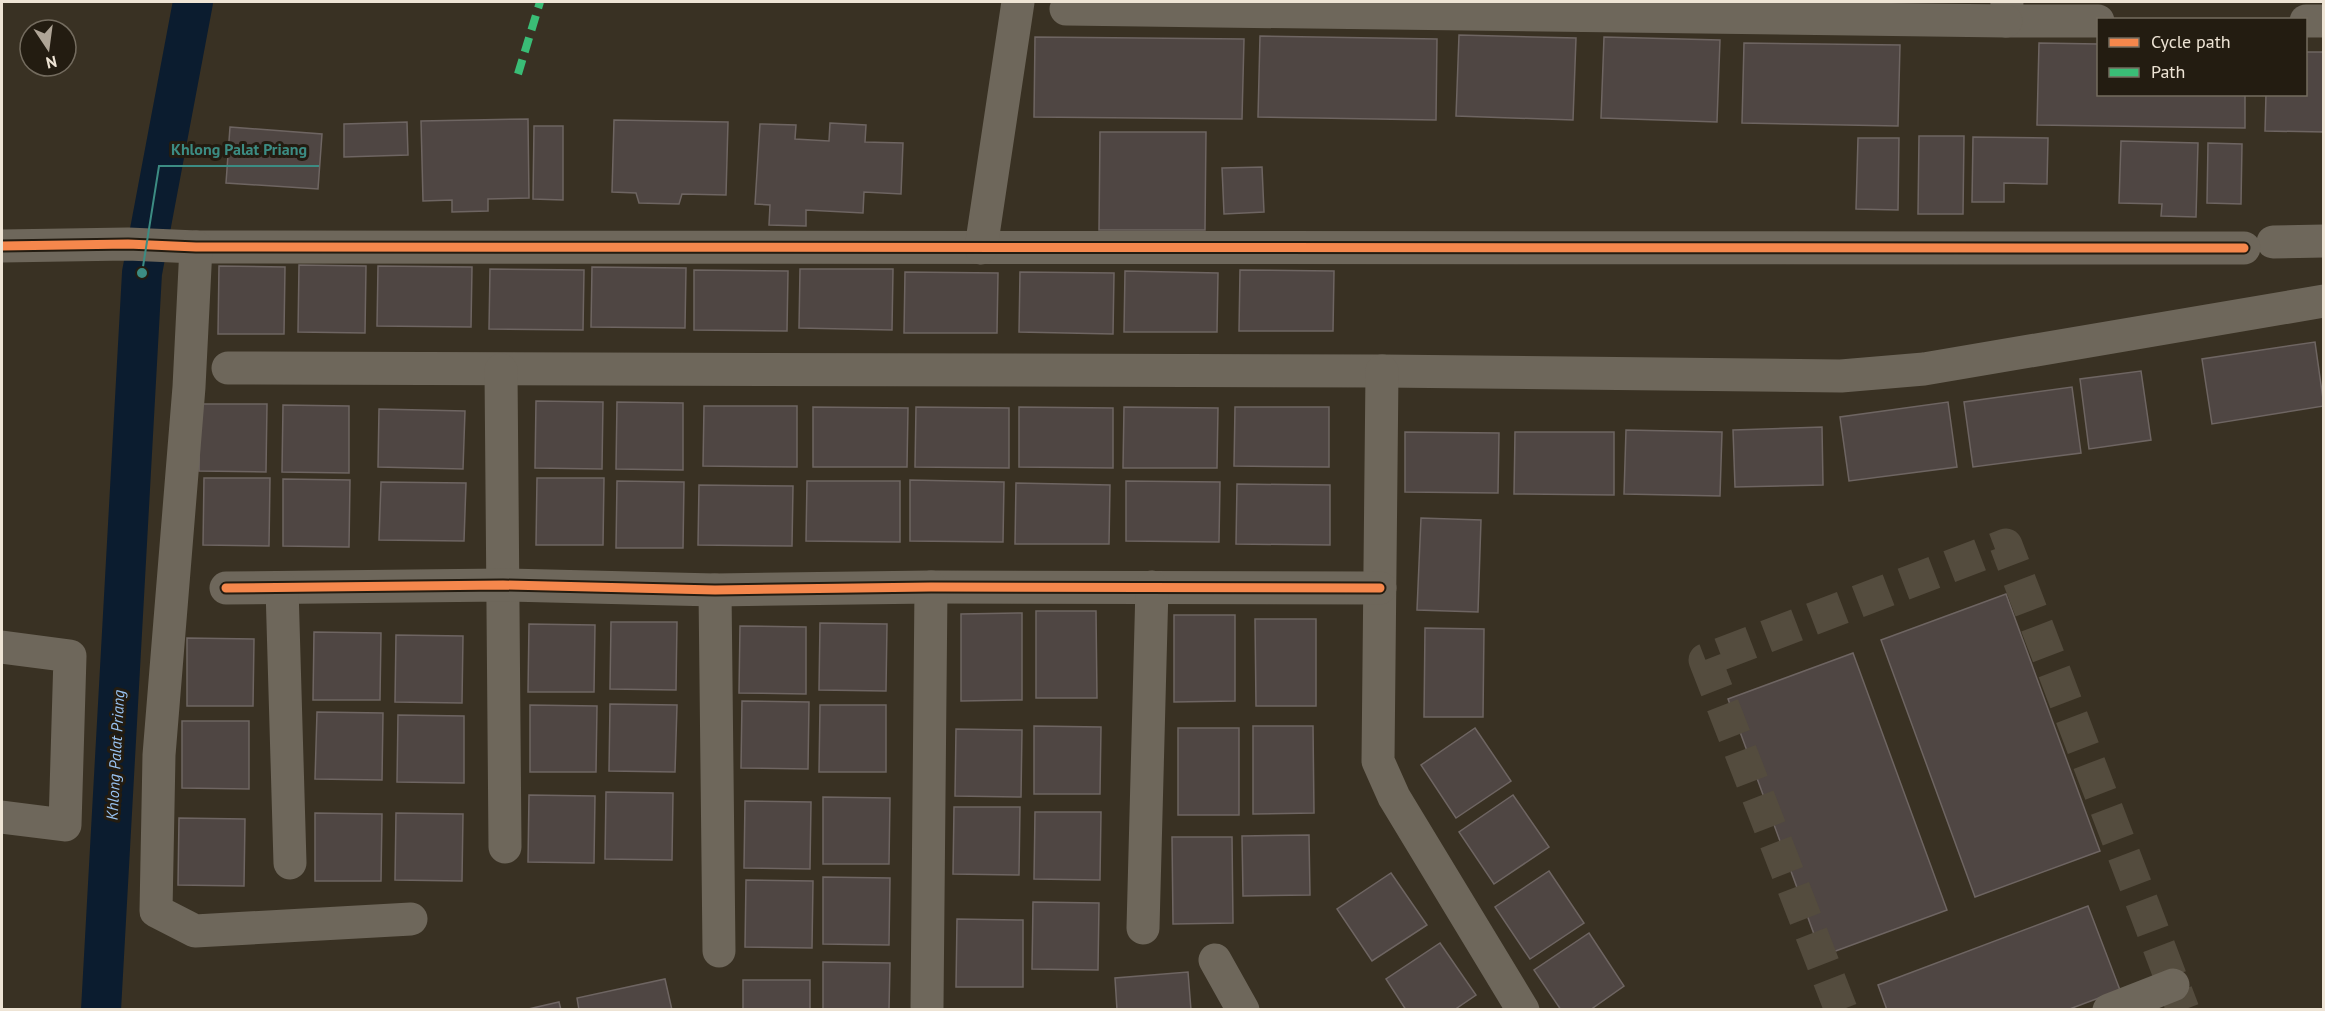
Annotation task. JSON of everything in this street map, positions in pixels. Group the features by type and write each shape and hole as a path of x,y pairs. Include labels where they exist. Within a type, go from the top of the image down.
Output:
{"street":[{"path":"981,248 1018,2"},
{"path":"1066,9 2007,11 2097,21"},
{"path":"2307,21 2324,21"},
{"path":"2,246 128,244 196,247 981,248 2258,245 2324,241"},
{"path":"196,247 189,387 159,755 156,911 195,931 411,918"},
{"path":"228,368 1382,371 1841,376 1924,369 2324,301"},
{"path":"501,370 505,847"},
{"path":"1382,371 1378,761 1394,797 1523,1010"},
{"path":"226,588 503,585 715,590 931,587 1380,588"},
{"path":"927,1006 931,587"},
{"path":"1143,928 1152,587"},
{"path":"282,588 290,863"},
{"path":"715,590 719,951"},
{"path":"2,647 70,656 65,825 2,817"},
{"path":"1215,960 1243,1010"},
{"path":"2109,1010 2173,985"}],"building":[{"path":"1459,35 1576,38 1573,120 1456,116"},
{"path":"1260,36 1437,39 1436,120 1258,117"},
{"path":"1035,37 1244,39 1242,119 1034,117"},
{"path":"1604,37 1720,40 1717,122 1601,118"},
{"path":"1744,43 1900,45 1898,126 1742,123"},
{"path":"2039,43 2097,44 2097,96 2245,96 2245,128 2037,125"},
{"path":"2307,52 2324,52 2324,132 2265,131 2266,96 2307,96"},
{"path":"528,119 529,198 488,199 488,211 452,212 452,200 423,201 421,121"},
{"path":"614,120 728,122 726,195 682,194 679,204 639,203 636,193 612,192"},
{"path":"407,122 408,155 344,157 344,124"},
{"path":"830,123 866,125 865,142 903,143 901,194 864,192 863,213 806,210 806,226 769,225 770,205 755,204 760,124 796,125 795,139 829,141"},
{"path":"534,126 563,126 563,200 533,199"},
{"path":"230,127 322,134 318,189 226,183"},
{"path":"1100,132 1206,132 1205,230 1099,230"},
{"path":"1919,136 1964,136 1963,214 1918,214"},
{"path":"1973,137 2048,138 2047,184 2004,183 2004,202 1972,202"},
{"path":"1858,138 1899,138 1898,210 1856,209"},
{"path":"2121,141 2198,143 2196,217 2161,216 2162,204 2119,203"},
{"path":"2208,143 2242,144 2241,204 2207,203"},
{"path":"1262,167 1264,212 1224,214 1222,168"},
{"path":"299,265 366,266 365,333 298,332"},
{"path":"219,266 285,267 284,334 218,334"},
{"path":"378,266 472,267 471,327 377,326"},
{"path":"592,267 686,268 685,328 591,327"},
{"path":"490,269 584,270 583,330 489,329"},
{"path":"800,269 893,269 892,330 799,328"},
{"path":"694,270 788,271 787,331 694,330"},
{"path":"1240,270 1334,271 1333,331 1239,331"},
{"path":"1125,271 1218,273 1217,332 1124,332"},
{"path":"905,272 998,273 997,333 904,333"},
{"path":"1020,272 1114,273 1113,334 1019,332"},
{"path":"2315,342 2324,406 2212,424 2202,359"},
{"path":"2141,371 2151,440 2089,449 2080,379"},
{"path":"2072,387 2081,453 1973,467 1964,402"},
{"path":"536,401 603,402 602,469 535,468"},
{"path":"617,402 683,403 683,470 616,469"},
{"path":"1948,402 1957,467 1849,481 1840,417"},
{"path":"200,404 267,404 266,472 199,471"},
{"path":"283,405 349,406 349,473 282,472"},
{"path":"704,406 797,406 797,467 703,466"},
{"path":"813,407 908,408 907,467 813,467"},
{"path":"916,407 1009,408 1009,468 915,467"},
{"path":"1019,407 1113,408 1113,468 1019,467"},
{"path":"1124,407 1218,408 1217,468 1123,468"},
{"path":"1235,407 1329,407 1329,467 1234,466"},
{"path":"379,409 465,411 463,469 378,467"},
{"path":"1822,427 1823,485 1735,487 1733,430"},
{"path":"1626,430 1722,432 1720,496 1624,494"},
{"path":"1405,432 1499,433 1498,493 1405,492"},
{"path":"1515,432 1614,432 1614,495 1514,494"},
{"path":"204,478 270,478 269,546 203,545"},
{"path":"537,478 604,478 603,545 536,545"},
{"path":"283,479 350,480 349,547 283,546"},
{"path":"910,480 1004,482 1003,542 910,541"},
{"path":"617,481 684,482 683,548 616,548"},
{"path":"807,481 900,481 900,542 806,541"},
{"path":"1126,481 1220,482 1219,542 1126,541"},
{"path":"381,482 466,483 464,541 379,540"},
{"path":"1016,483 1110,485 1109,544 1015,544"},
{"path":"1237,484 1330,485 1330,545 1236,544"},
{"path":"699,485 793,486 792,546 698,545"},
{"path":"1421,518 1481,520 1478,612 1417,610"},
{"path":"2006,594 2100,851 1975,897 1881,640"},
{"path":"1036,611 1096,611 1097,698 1036,698"},
{"path":"1022,613 1022,700 961,701 961,614"},
{"path":"1174,615 1235,615 1235,701 1174,702"},
{"path":"1255,619 1316,619 1316,706 1256,706"},
{"path":"611,622 677,622 676,690 610,689"},
{"path":"820,623 887,624 886,691 819,690"},
{"path":"529,624 595,625 594,692 528,692"},
{"path":"740,626 806,627 806,694 739,693"},
{"path":"1425,628 1484,629 1483,717 1424,717"},
{"path":"314,632 381,633 380,700 313,700"},
{"path":"396,635 463,636 462,703 395,702"},
{"path":"187,638 254,639 253,706 187,706"},
{"path":"1853,653 1947,910 1822,956 1728,699"},
{"path":"742,701 809,702 808,769 741,768"},
{"path":"610,704 677,705 675,772 609,771"},
{"path":"530,705 597,706 596,772 530,772"},
{"path":"820,705 886,705 886,772 819,772"},
{"path":"317,712 383,713 382,780 315,779"},
{"path":"398,715 464,716 464,783 397,782"},
{"path":"182,721 249,721 249,789 182,788"},
{"path":"1034,726 1101,727 1100,794 1034,794"},
{"path":"1253,726 1313,726 1314,813 1253,814"},
{"path":"1178,728 1239,728 1239,815 1178,815"},
{"path":"1475,728 1511,781 1456,818 1421,765"},
{"path":"956,729 1022,730 1021,797 955,796"},
{"path":"606,792 673,793 672,860 605,859"},
{"path":"529,795 595,796 594,863 528,862"},
{"path":"1513,795 1549,847 1494,884 1459,832"},
{"path":"823,797 890,798 889,864 823,864"},
{"path":"745,801 811,802 810,869 744,868"},
{"path":"954,807 1020,807 1019,875 953,874"},
{"path":"1035,812 1101,812 1100,880 1034,879"},
{"path":"315,813 382,814 381,881 315,881"},
{"path":"396,813 463,814 462,881 395,880"},
{"path":"179,818 245,819 244,886 178,885"},
{"path":"1309,835 1310,895 1243,896 1242,836"},
{"path":"1172,837 1232,837 1233,923 1173,924"},
{"path":"1549,871 1584,923 1530,959 1495,907"},
{"path":"1391,873 1427,925 1372,961 1337,909"},
{"path":"823,877 890,878 889,945 823,944"},
{"path":"746,880 813,881 812,948 745,947"},
{"path":"1033,902 1099,903 1098,970 1032,969"},
{"path":"2088,906 2120,990 2067,1010 1887,1010 1878,985"},
{"path":"957,919 1023,920 1023,987 956,987"},
{"path":"1589,933 1624,986 1590,1010 1561,1010 1534,970"},
{"path":"1440,943 1476,995 1454,1010 1406,1010 1386,979"},
{"path":"823,962 890,963 889,1010 823,1010"},
{"path":"1188,972 1191,1010 1117,1010 1115,978"},
{"path":"665,979 672,1010 579,1010 577,998"},
{"path":"743,980 810,980 810,1010 743,1010"},
{"path":"559,1002 561,1010 524,1010"}],"waterway":[{"name":"Khlong Palat Priang","path":"101,1010 142,273 193,2"}],"tunnel":[{"path":"1841,1010 1705,660 2006,545 2183,1010"}],"marked path":[{"path":"518,74 540,2"}],"cycle path":[{"path":"2,246 128,244 196,247 2244,248"},
{"path":"226,588 503,585 715,590 931,587 1380,588"}],"place":[{"name":"Khlong Palat Priang","path":"142,273"}]}
